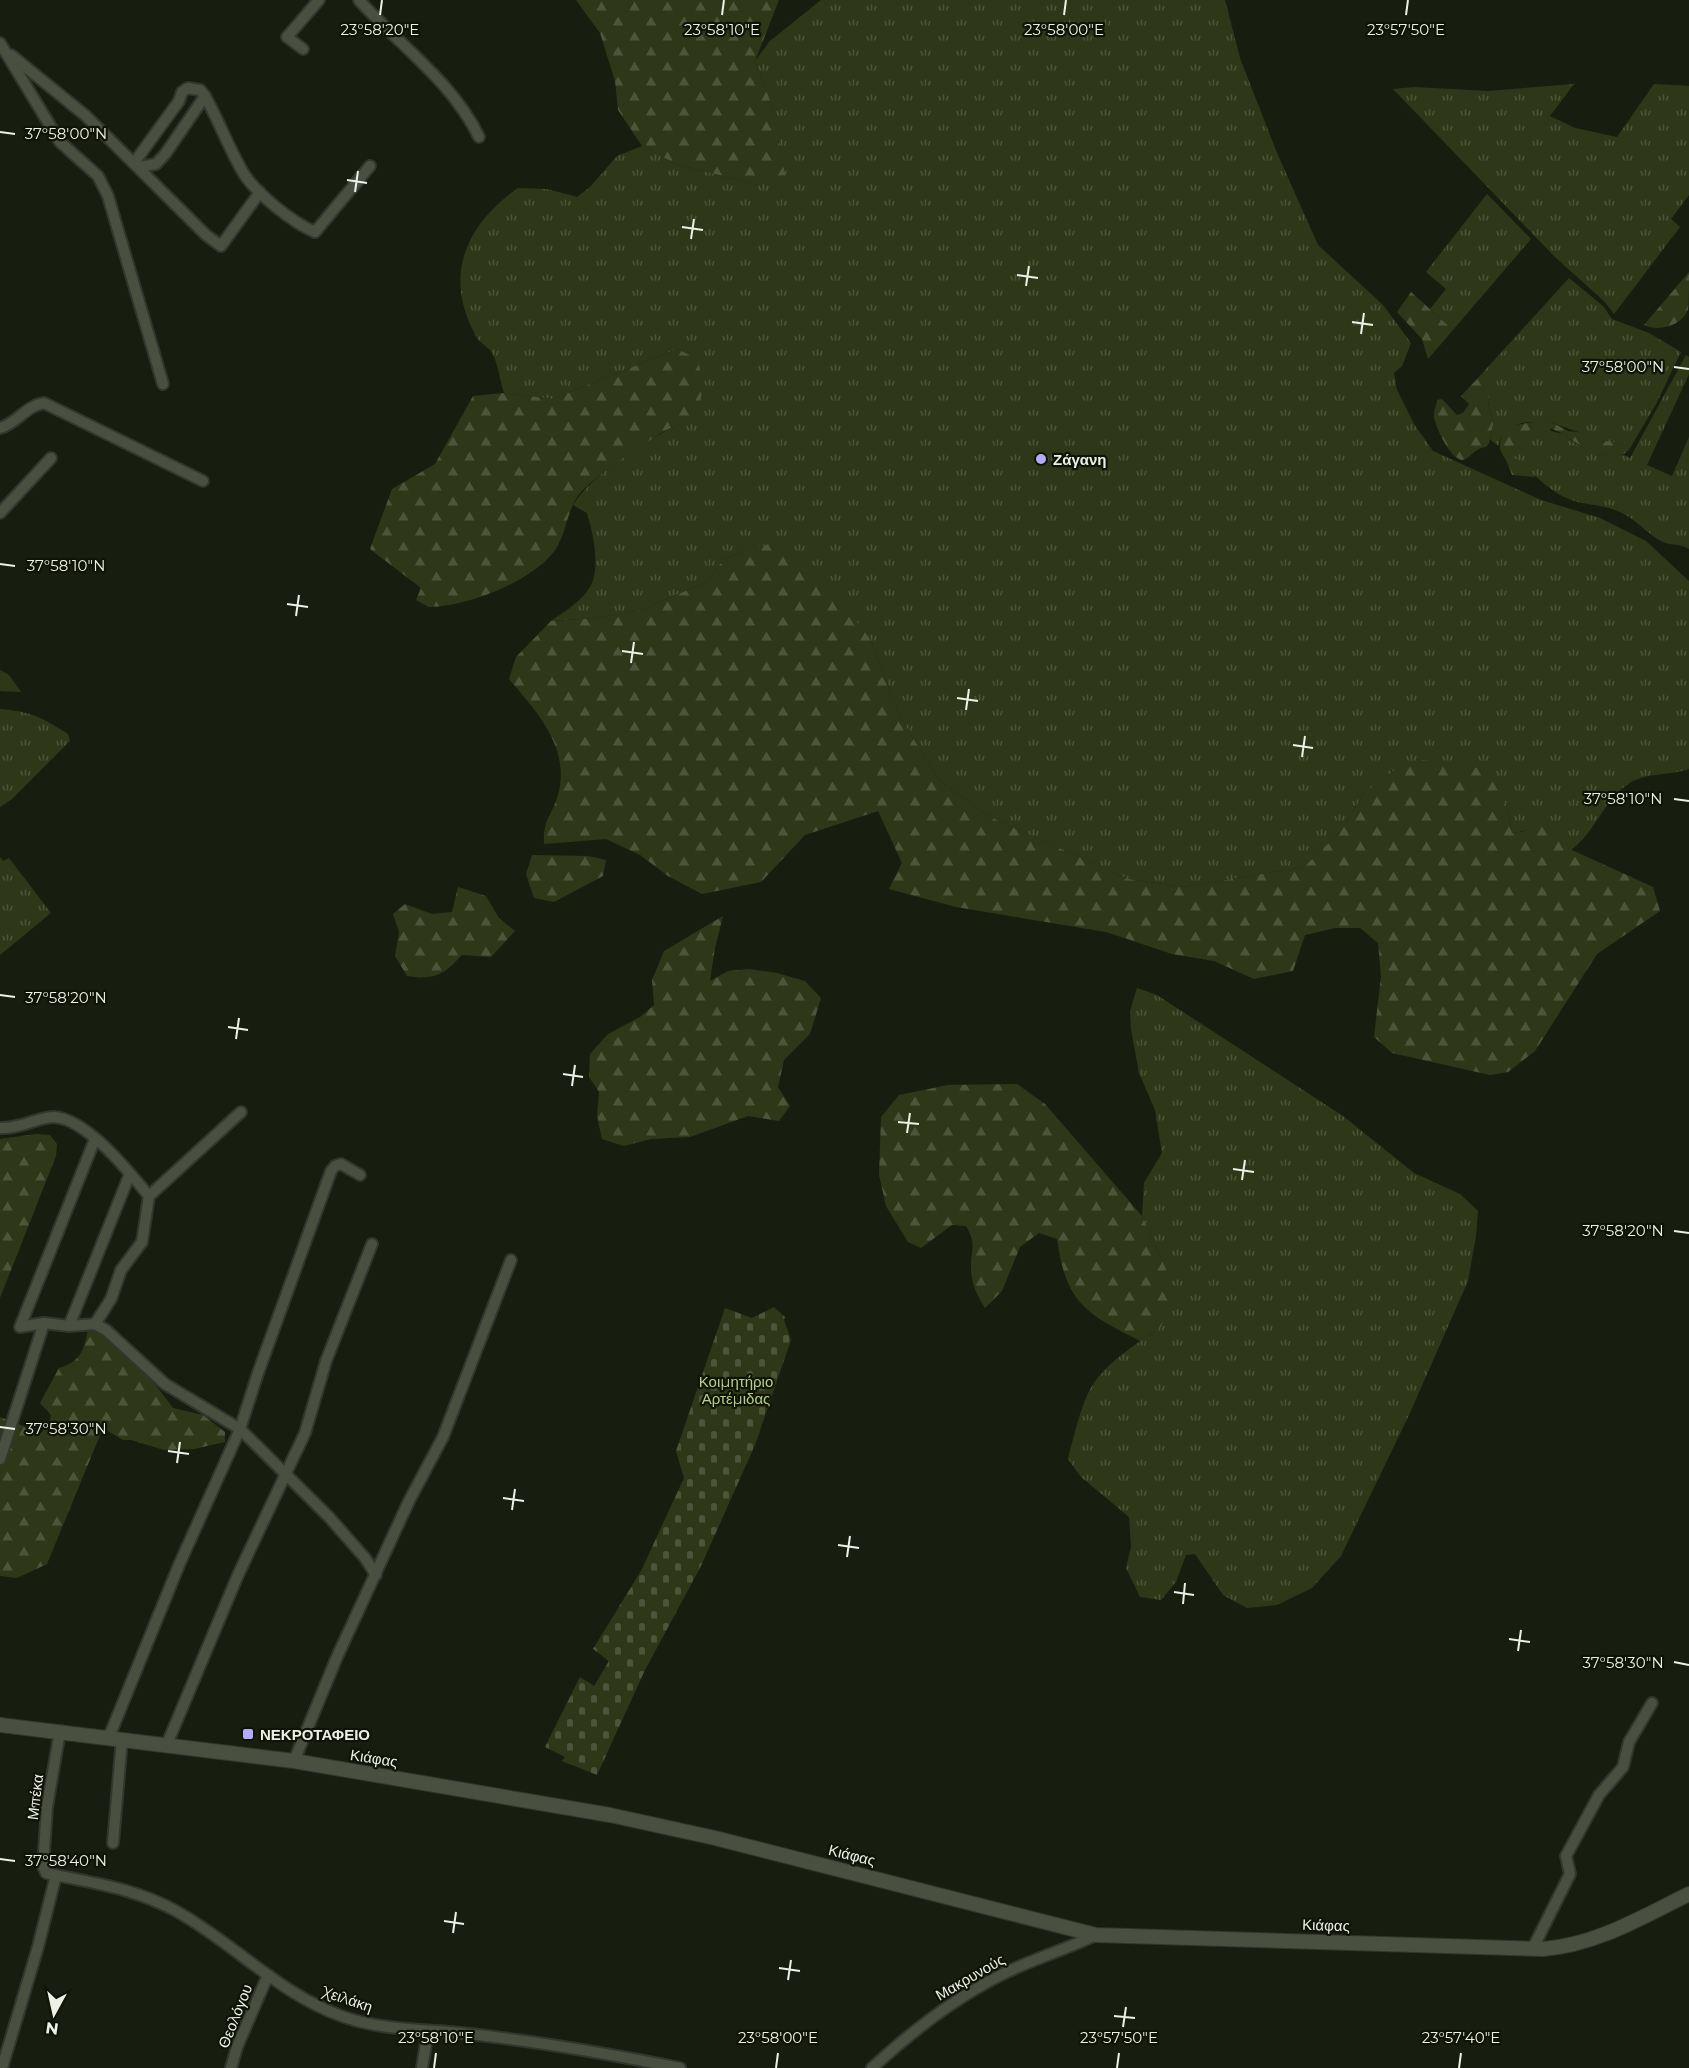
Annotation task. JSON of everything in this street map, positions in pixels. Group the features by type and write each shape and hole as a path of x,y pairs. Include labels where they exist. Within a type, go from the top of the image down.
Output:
{"street":[{"path":"303,50 287,37 318,0"},
{"path":"359,0 440,79 479,136"},
{"path":"3,47 86,116 206,235 221,246 260,192"},
{"path":"3,47 60,142 98,176 108,196 163,384"},
{"path":"136,165 182,92 188,88 200,90 204,96 244,174 260,192 291,218 315,232 370,166"},
{"path":"136,165 156,164 166,153 204,96"},
{"path":"0,428 8,425 29,408 45,403 203,481"},
{"path":"0,513 51,458"},
{"path":"95,1324 111,1299 121,1270 142,1242 148,1219 149,1196 241,1112"},
{"path":"0,1128 20,1127 53,1117 80,1127 110,1152 149,1196"},
{"path":"95,1139 20,1327 44,1323 69,1326 95,1324 131,1351 165,1384 240,1429 287,1473 358,1550 376,1575"},
{"path":"113,1843 115,1738 188,1544 240,1429 331,1171 335,1166 342,1164 360,1175"},
{"path":"69,1326 129,1176"},
{"path":"167,1744 238,1575 305,1433 326,1361 372,1244"},
{"path":"294,1761 337,1657 409,1501 443,1437 511,1260"},
{"path":"0,1459 44,1323"},
{"path":"1533,1948 1570,1874 1566,1856 1599,1795 1623,1767 1629,1742 1652,1703"},
{"name":"Κιάφας","path":"0,1725 294,1761 555,1804 663,1826 1096,1935 1533,1948 1569,1947 1592,1941 1689,1894"},
{"name":"Μπέκα","path":"43,1866 47,1807 60,1731"},
{"name":"Χειλάκη","path":"43,1866 46,1873 113,1886 143,1896 175,1911 217,1936 268,1975 320,2007 345,2018 597,2052 680,2068"},
{"path":"2,2068 38,1947 56,1875"},
{"name":"Μακρυνούς","path":"872,2068 932,2016 968,1994 1004,1973 1096,1935"},
{"name":"Θεολόγου","path":"231,2068 237,2047 268,1975"},
{"path":"422,2068 428,2031"}],"green space":[{"path":"576,0 779,0 755,61 774,111 785,175 758,185 676,164 642,146 618,110 615,81 600,33"},
{"path":"821,0 1225,0 1240,58 1277,153 1318,245 1383,305 1411,343 1402,366 1394,373 1397,390 1414,424 1433,451 1541,500 1600,518 1646,541 1689,581 1689,769 1644,777 1630,783 1613,798 1587,834 1571,850 1572,838 1555,826 1548,824 1512,833 1508,810 1365,792 1341,831 1304,867 1184,887 1128,879 986,815 938,779 899,715 870,639 747,549 723,560 707,582 640,610 596,618 551,621 582,597 590,587 595,571 593,540 587,513 573,505 594,480 608,468 640,446 685,421 677,349 553,399 504,393 494,357 477,338 466,314 461,293 461,273 465,254 484,218 518,188 547,189 577,197 590,187 617,156 642,146 676,164 758,185 774,111 755,61 770,41"},
{"path":"1574,84 1550,116 1575,128 1617,137 1654,84 1689,86 1689,195 1671,219 1680,227 1614,314 1605,302 1555,257 1393,89 1414,87 1488,91"},
{"path":"1487,194 1531,239 1453,330 1430,309 1446,289 1426,272"},
{"path":"1689,272 1688,310 1685,316 1675,324 1663,328 1644,325"},
{"path":"1569,278 1603,306 1612,319 1649,333 1681,352 1656,404 1629,450 1628,446 1609,441 1598,442 1546,419 1551,431 1563,434 1576,444 1603,456 1624,455 1630,458 1686,355 1689,357 1689,374 1647,465 1672,476 1689,437 1689,549 1663,542 1615,510 1575,501 1547,486 1513,458 1534,422 1511,427 1503,435 1498,446 1490,439 1494,420 1485,390 1477,379"},
{"path":"1411,292 1453,330 1428,359 1422,339 1397,312"},
{"path":"677,349 698,359 702,390 695,413 621,460 584,489 574,502 557,547 534,570 481,597 445,606 429,607 416,600 421,588 370,549 392,489 435,464 473,396 504,393 553,399"},
{"path":"1477,379 1485,387 1489,409 1494,420 1486,447 1478,449 1462,460 1452,454 1443,440 1434,419 1434,412 1437,400 1442,399 1457,415 1463,413 1469,404 1461,396"},
{"path":"1546,419 1568,431 1586,433 1599,442 1609,441 1628,446 1629,450 1613,457 1596,453 1546,426 1541,420"},
{"path":"1534,422 1514,458 1525,463 1535,477 1512,475 1501,451 1500,442 1507,426"},
{"path":"775,543 833,590 870,639 899,715 938,779 986,815 1128,879 1184,887 1304,867 1341,831 1365,792 1396,769 1423,760 1491,770 1508,810 1512,833 1522,832 1539,823 1561,824 1572,838 1572,850 1653,887 1660,911 1597,954 1535,1051 1508,1072 1490,1075 1392,1053 1374,1037 1381,976 1378,943 1360,928 1335,928 1305,935 1293,971 1254,979 1214,961 1172,954 1106,932 956,907 889,889 902,863 878,811 805,835 761,882 702,894 668,876 640,855 606,839 544,844 546,823 558,795 561,778 560,762 549,732 509,679 516,657 551,621 596,618 640,610 707,582 723,560 747,549"},
{"path":"0,670 9,675 21,692 0,691"},
{"path":"0,709 28,714 43,720 68,734 70,741 12,799 0,807"},
{"path":"532,855 588,856 606,860 603,876 554,902 534,898 526,874"},
{"path":"0,857 3,861 9,858 51,913 0,955"},
{"path":"458,887 486,896 499,918 515,931 491,957 462,955 438,974 425,977 407,976 395,956 399,932 393,914 405,904 432,914 452,912"},
{"path":"723,916 710,981 728,971 749,969 777,973 805,981 821,998 810,1034 784,1060 778,1087 790,1106 779,1121 748,1116 690,1137 651,1139 624,1146 602,1139 597,1116 599,1092 589,1077 590,1054 608,1034 640,1017 654,1005 652,980 664,951"},
{"path":"1137,988 1157,995 1343,1116 1414,1173 1460,1194 1478,1211 1468,1281 1409,1415 1341,1556 1312,1588 1277,1605 1247,1608 1223,1595 1195,1554 1186,1555 1176,1582 1161,1600 1140,1597 1126,1568 1131,1547 1129,1517 1081,1477 1068,1459 1083,1407 1096,1380 1118,1358 1161,1327 1167,1271 1142,1216 1144,1183 1162,1153 1155,1110 1139,1073 1131,1029 1130,1011"},
{"path":"1017,1084 1045,1104 1142,1216 1167,1271 1169,1300 1161,1327 1140,1341 1105,1322 1081,1304 1066,1278 1057,1239 1039,1233 1020,1247 1002,1291 985,1308 972,1278 972,1242 966,1226 952,1225 921,1248 908,1242 886,1206 879,1175 881,1117 899,1095 948,1085"},
{"path":"36,1134 50,1135 57,1144 56,1156 0,1298 0,1139"},
{"name":"Κοιμητήριο Αρτέμιδας","path":"774,1307 785,1317 791,1340 755,1445 701,1566 645,1670 597,1775 562,1761 565,1757 545,1747 580,1677 594,1686 609,1661 593,1649 641,1571 684,1478 676,1451 725,1308 752,1318"},
{"path":"88,1330 98,1331 117,1343 145,1371 173,1408 203,1415 225,1432 225,1442 194,1449 164,1450 131,1440 123,1440 103,1428 47,1564 17,1578 0,1576 0,1417 41,1433 49,1424 51,1415 40,1403 59,1368 77,1359 80,1355"}],"place":[{"name":"Ζάγανη","path":"1041,459"},
{"name":"ΝΕΚΡΟΤΑΦΕΙΟ","path":"248,1734"}]}
